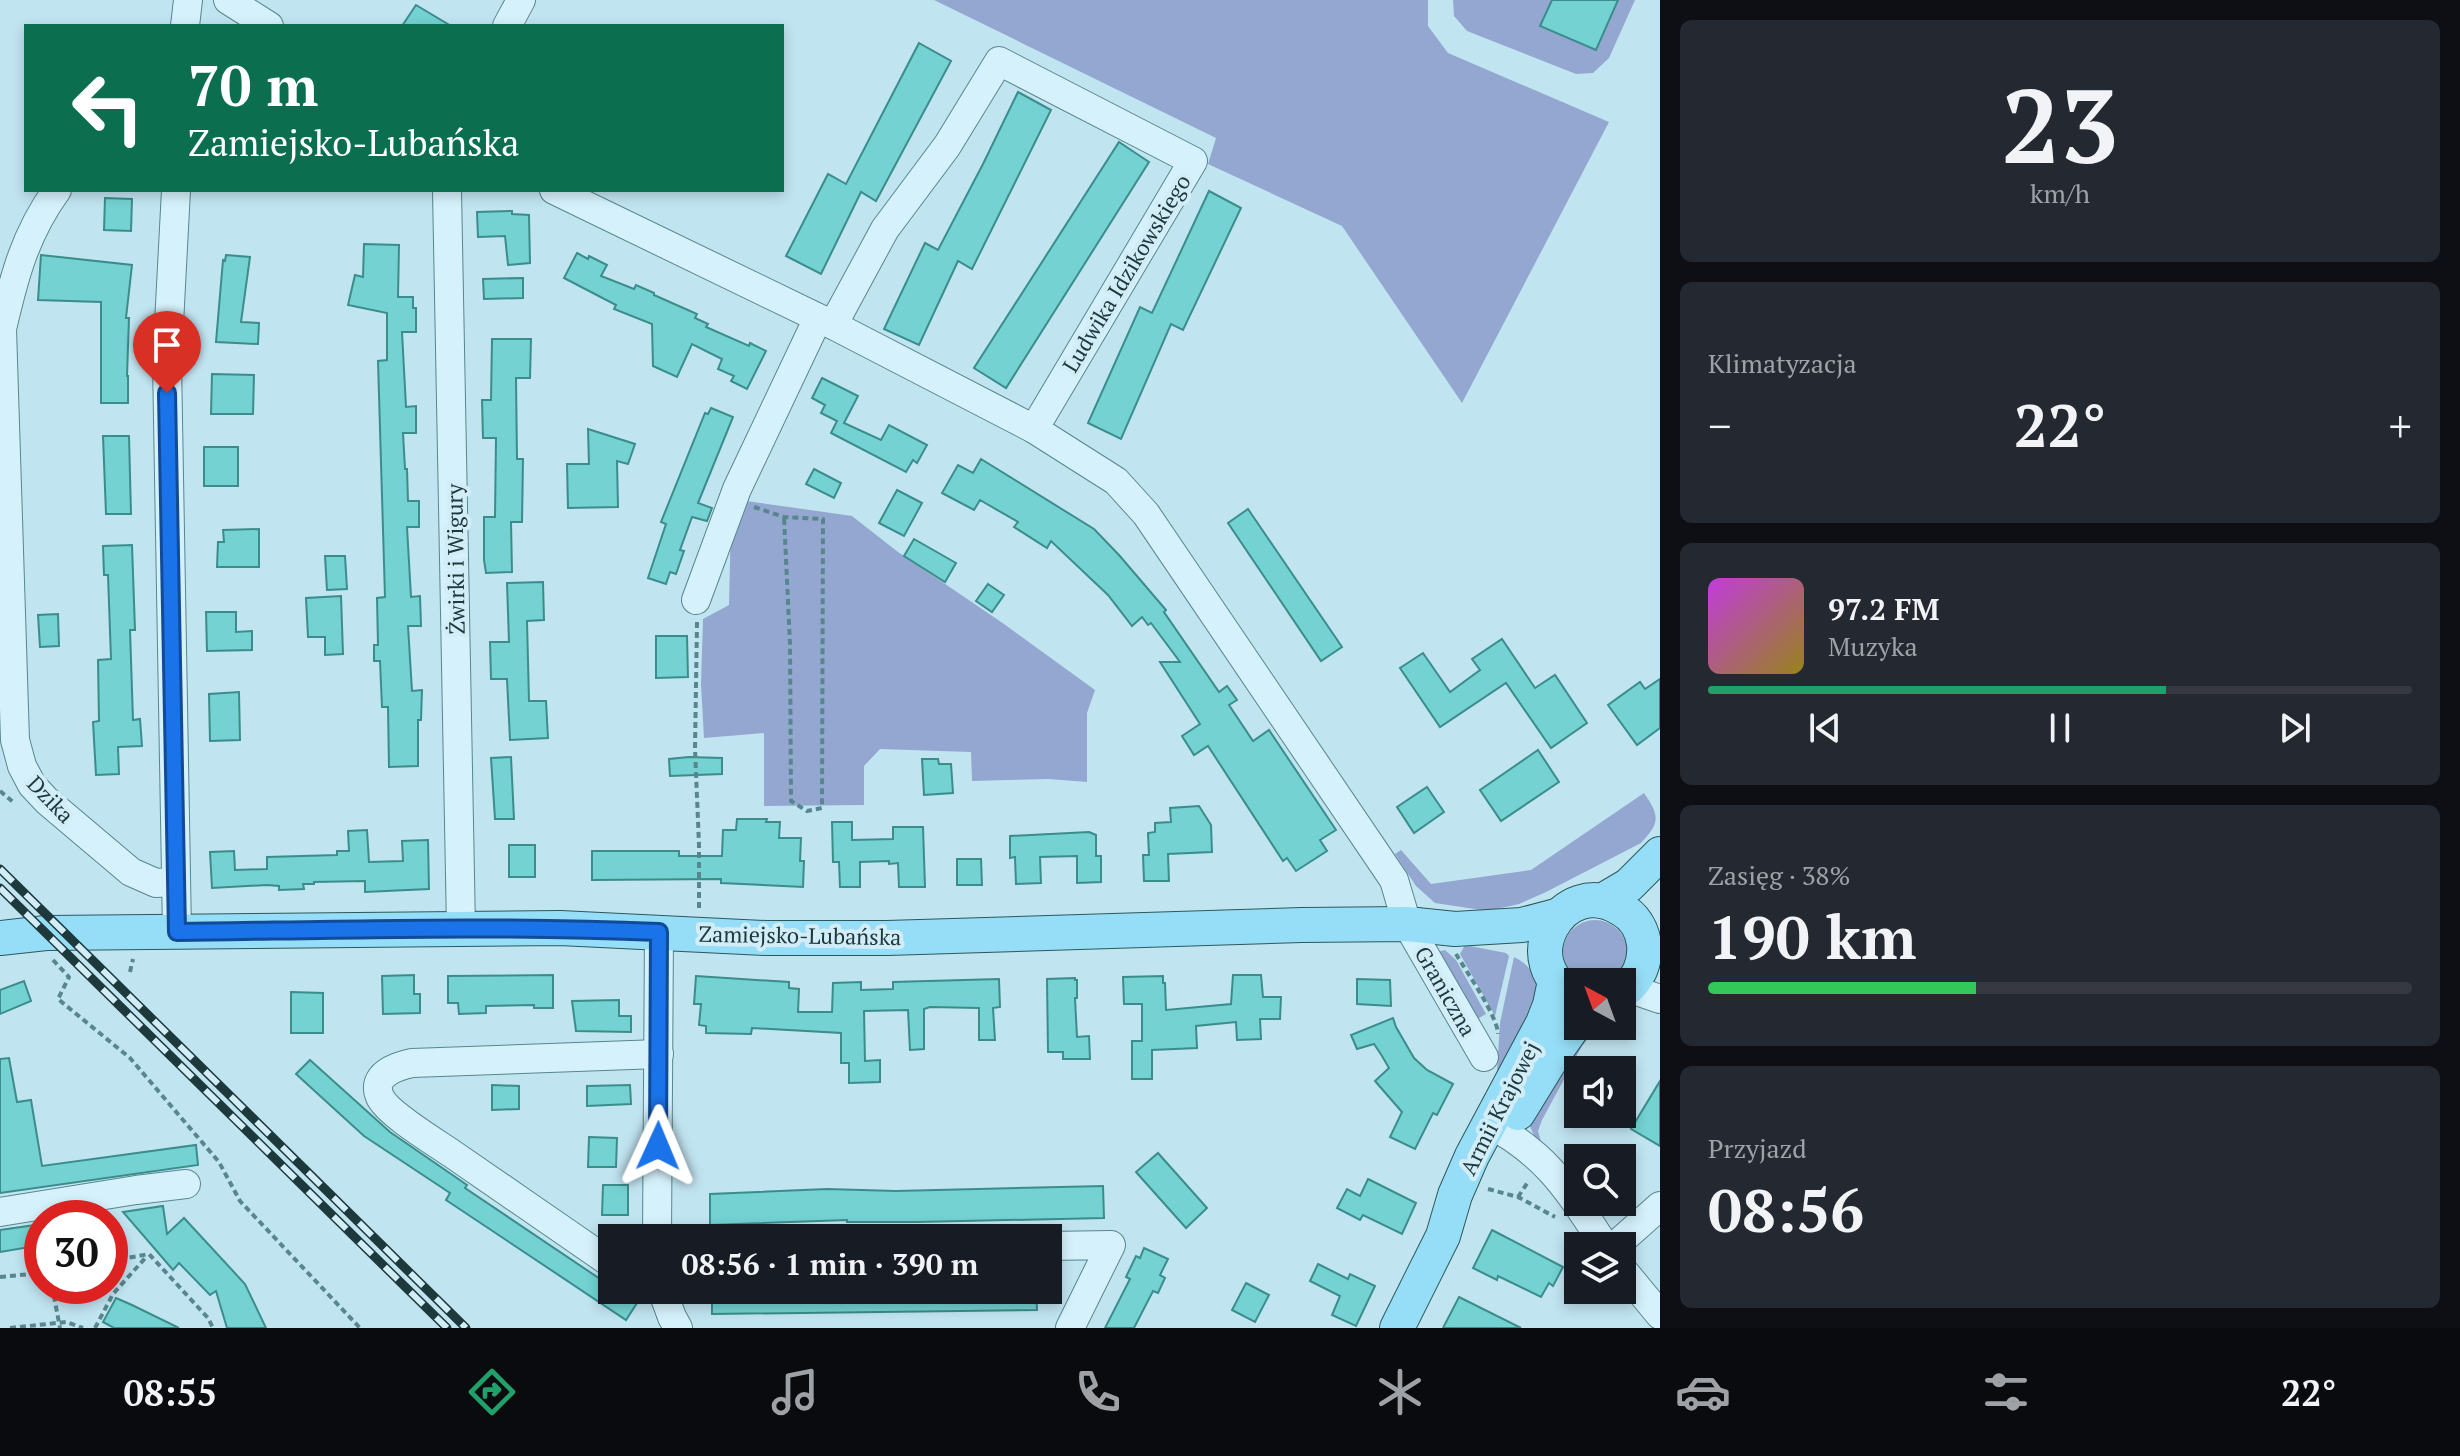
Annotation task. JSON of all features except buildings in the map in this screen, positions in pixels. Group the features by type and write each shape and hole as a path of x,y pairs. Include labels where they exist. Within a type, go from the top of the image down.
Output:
{"main road":[{"path":"1602,901 1629,885 1660,854"},
{"path":"1636,978 1648,947 1641,911 1660,874"},
{"name":"Zamiejsko-Lubańska","path":"0,938 46,933 461,928 560,928 766,938 887,938 1407,924 1455,929 1522,925 1560,915 1574,905 1602,901"},
{"path":"1602,901 1625,911 1648,947"},
{"name":"Armii Krajowej","path":"1497,1128 1560,982 1545,952 1547,937 1560,915"},
{"name":"Zamiejsko-Lubańska","path":"1455,929 1530,956 1560,982"},
{"name":"Armii Krajowej","path":"1397,1328 1443,1236 1455,1195 1497,1128 1564,1040"}],"street":[{"path":"185,24 188,0"},
{"path":"228,0 266,24"},
{"path":"508,24 521,0"},
{"name":"Ludwika Idzikowskiego","path":"826,322 885,229 947,146 999,61 1193,161 1034,429"},
{"name":"Dzika","path":"56,192 41,212 17,268 2,329 15,740 22,766 32,785 47,801 131,872 156,883 174,882"},
{"path":"176,192 167,362 177,932"},
{"name":"Żwirki i Wigury","path":"447,192 461,928"},
{"path":"558,192 826,322 1034,429 1116,481 1146,514 1394,880 1407,924"},
{"path":"696,600 733,499 826,322"},
{"name":"Graniczna","path":"1407,924 1484,1057"},
{"path":"657,1224 659,932"},
{"path":"1636,993 1660,999"},
{"path":"598,1254 413,1127 380,1099 380,1081 397,1066 412,1063 659,1054"},
{"path":"1497,1128 1528,1147 1550,1167 1596,1232"},
{"path":"0,1212 186,1184"},
{"path":"1631,1232 1660,1206"},
{"path":"1062,1246 1111,1245 1070,1328"},
{"path":"1636,1286 1660,1315"},
{"path":"667,1304 678,1328"}],"path":[{"path":"733,499 784,517 823,519 822,808 807,811 791,801 790,644 784,517"},
{"path":"696,600 695,749 700,897 696,934"},
{"path":"44,959 54,960 72,979 58,999 130,1058 219,1162 240,1201 360,1328"},
{"path":"1488,1189 1518,1197 1557,1218"},
{"path":"128,1258 149,1254"},
{"path":"95,1328 113,1294 149,1254"},
{"path":"149,1254 208,1318 213,1328"},
{"path":"0,1277 24,1275"},
{"path":"55,1304 59,1325"},
{"path":"10,1328 66,1322 83,1328"}],"shaded area":[{"path":"934,0 1428,0 1428,26 1448,53 1609,122 1462,403 1342,226 1208,164 1216,138"},
{"path":"1453,0 1552,0 1540,27 1596,50 1617,0 1635,0 1609,58 1593,73 1576,74 1467,31 1454,16"},
{"path":"740,500 852,516 898,552 1095,690 1087,713 1087,782 1049,779 972,781 971,752 880,749 864,766 864,805 764,806 764,733 704,738 701,684 703,619 729,605 731,520"},
{"path":"1644,793 1656,819 1652,830 1641,843 1519,904 1488,911 1435,903 1416,886 1395,854 1401,850 1431,884 1531,870"},
{"path":"1595,920 1618,929 1626,946 1623,968 1567,968 1563,952 1572,929"},
{"path":"1465,945 1509,956 1495,1016 1460,954"},
{"path":"1445,950 1456,960 1486,1014 1474,1021 1437,952"},
{"path":"1514,957 1533,973 1541,997 1496,1088 1500,1023"},
{"path":"1573,1040 1586,1040 1577,1056 1564,1056"},
{"path":"1564,1057 1564,1079 1538,1131 1542,1145 1536,1140 1529,1124"}],"railway":[{"path":"0,869 466,1328"},
{"path":"0,888 447,1328"}],"route":[{"path":"167,393 177,932 560,928 659,932 658,1146"}]}
